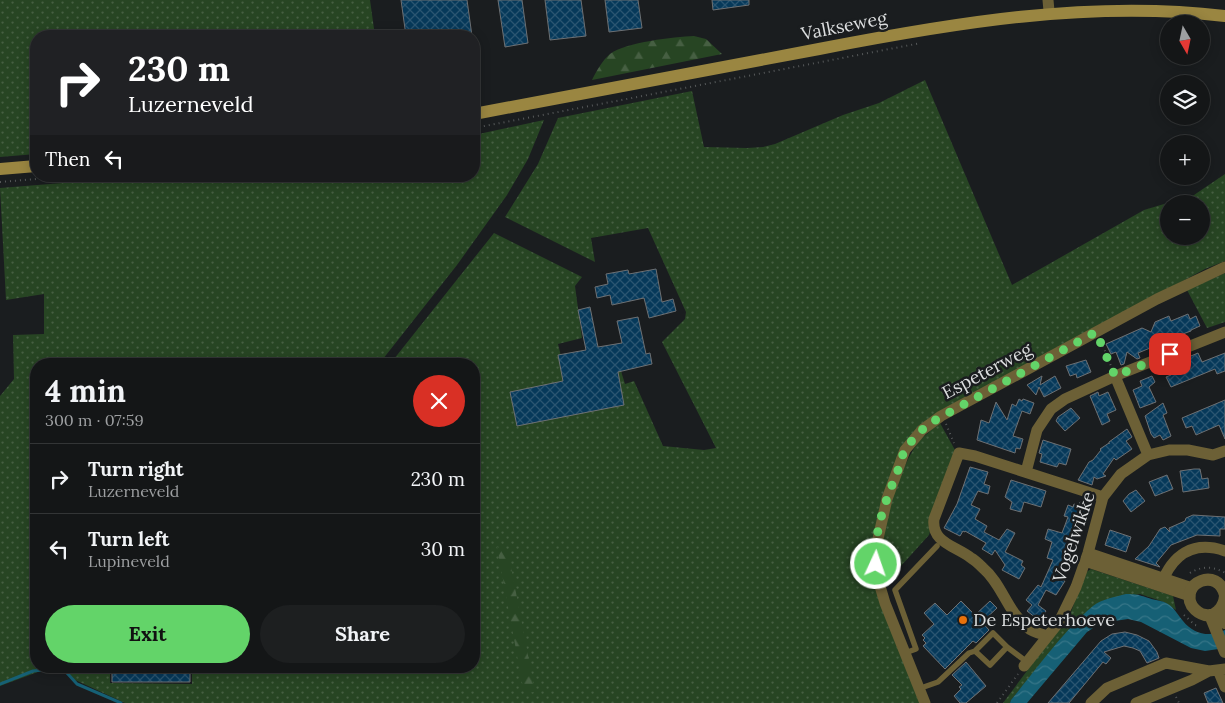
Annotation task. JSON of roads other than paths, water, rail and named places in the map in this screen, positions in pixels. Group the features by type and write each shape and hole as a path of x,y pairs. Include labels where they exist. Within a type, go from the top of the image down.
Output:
{"main road":[{"name":"Valkseweg","path":"480,113 1048,5 1192,11 1225,16"},
{"path":"0,169 30,166"}],"street":[{"name":"Espeterweg","path":"925,703 918,689 877,576 875,552 887,499 905,450 922,430 941,416 1157,299 1225,267"},
{"path":"1026,472 1037,430 1051,409 1065,399 1115,376 1225,332"},
{"path":"1115,376 1148,454"},
{"name":"Vogelwikke","path":"1025,664 1059,622 1072,596 1087,557 1103,497 1121,474 1148,454 1169,450 1188,450 1213,456 1225,451"},
{"path":"1048,636 1028,629 1007,604 1000,588 989,573 971,557 943,542 933,528 934,519 959,453 975,456 1103,497"},
{"path":"1162,582 1171,564 1183,553 1202,547 1225,551"},
{"path":"1087,557 1191,592"},
{"path":"1212,580 1217,582 1225,593 1223,606 1214,612 1199,613 1192,606 1191,592 1201,581 1212,580"},
{"path":"1214,612 1222,626 1225,652"},
{"path":"1095,702 1107,688 1166,663 1217,670"},
{"path":"1176,665 1180,677 1178,686"},
{"path":"1136,703 1217,670"},
{"path":"1217,670 1225,687"}],"lane":[{"path":"905,653 916,649 895,590 936,546"},
{"path":"918,689 938,682 969,653 975,651 992,633 1025,664"},
{"path":"975,651 990,665 1007,647"}],"water":[{"path":"1126,594 1139,595 1167,603 1187,625 1197,632 1214,634 1225,630 1225,648 1205,651 1191,648 1141,622 1128,619 1101,623 1087,632 1027,703 1010,703 1050,651 1082,616 1100,602"}],"waterway":[{"path":"0,684 30,672"},
{"path":"67,673 77,684 121,703"}],"place":[{"name":"De Espeterhoeve","path":"963,620"}]}
